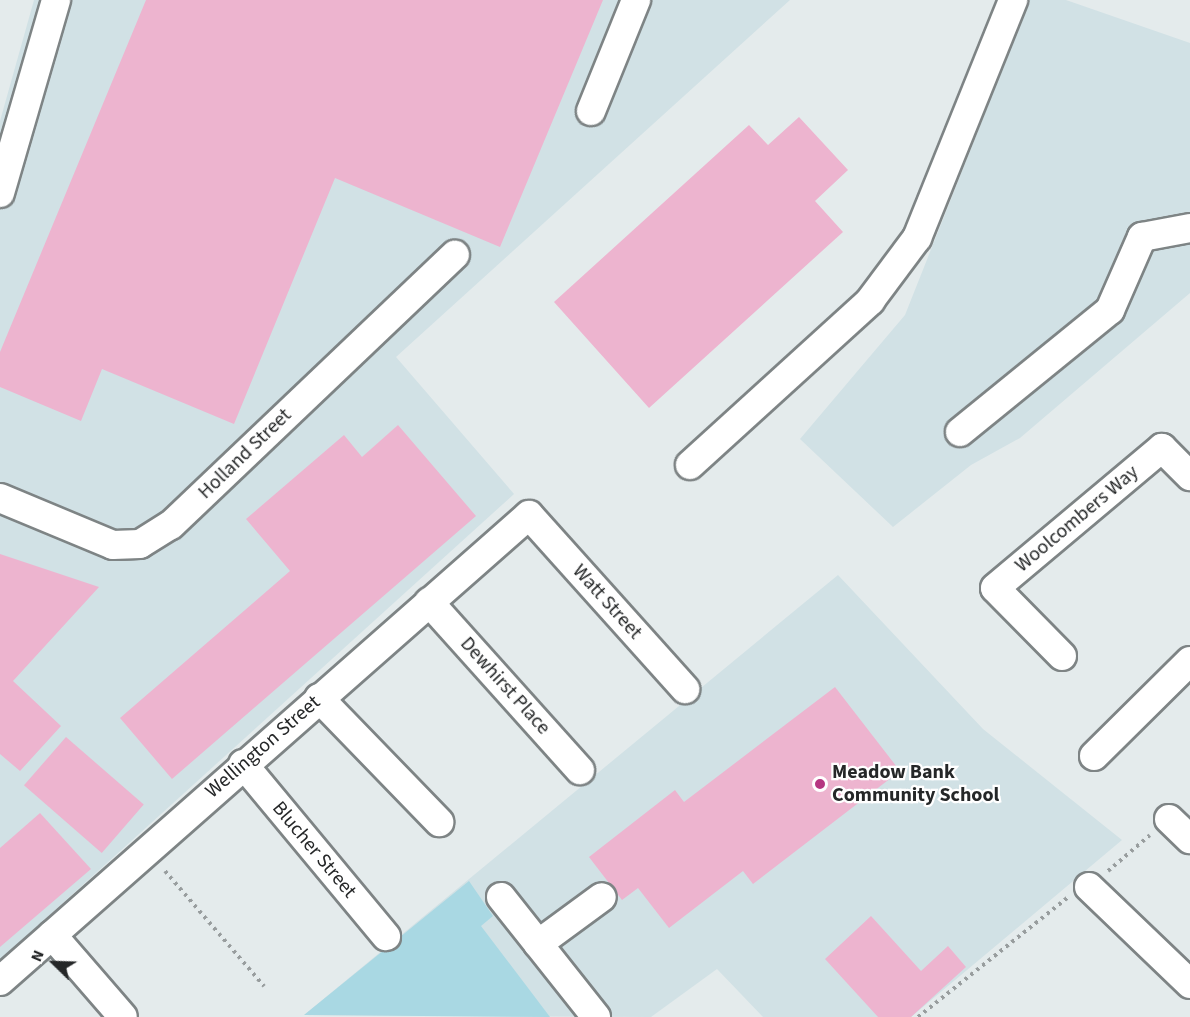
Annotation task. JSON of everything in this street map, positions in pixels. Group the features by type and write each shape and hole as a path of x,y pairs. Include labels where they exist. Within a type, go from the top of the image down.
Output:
{"street":[{"path":"0,194 56,0"},
{"path":"591,111 636,0"},
{"path":"690,465 870,301 917,238 1013,0"},
{"path":"960,432 1110,310 1142,237 1190,228"},
{"name":"Holland Street","path":"0,498 113,545 140,544 171,525 454,255"},
{"name":"Woolcombers Way","path":"1062,656 995,588 1162,448 1190,476"},
{"name":"Wellington Street","path":"0,981 243,764 528,515"},
{"name":"Watt Street","path":"528,515 685,689"},
{"name":"Dewhirst Place","path":"429,602 580,770"},
{"path":"1094,756 1190,662"},
{"path":"319,698 439,822"},
{"name":"Blucher Street","path":"243,764 386,936"},
{"path":"1169,819 1190,839"},
{"path":"1089,887 1190,984"},
{"path":"501,897 538,944 597,1009"},
{"path":"538,944 602,897"},
{"path":"52,935 123,1017"}],"path":[{"path":"918,1017 1066,898 1089,887 1169,819"},
{"path":"147,849 264,986"}],"shaded area":[{"path":"34,0 790,0 396,357 514,494 0,960 0,121"},
{"path":"1030,0 1066,0 1190,43 1190,293 1020,438 971,465 893,527 800,439 905,315"},
{"name":"Meadow Bank Community School","path":"838,575 983,729 1122,840 911,1017 763,1017 717,969 651,1017 304,1015"},
{"path":"469,881 493,916 481,926 550,1017 304,1015"}],"building":[{"path":"146,0 603,0 500,247 335,178 234,424 102,369 81,421 0,387 0,352"},
{"path":"799,117 848,170 815,201 843,232 649,408 554,302 749,125 768,145"},
{"path":"398,425 476,516 172,779 120,718 290,571 246,519 344,435 362,457"},
{"path":"0,554 99,587 13,681 61,726 20,771 0,754"},
{"path":"835,687 900,771 753,884 743,871 669,928 638,888 622,900 589,857 675,790 684,802"},
{"path":"66,737 144,805 102,853 24,785"},
{"path":"40,813 91,869 0,947 0,848"},
{"path":"871,916 921,971 948,946 966,967 911,1017 878,1017 825,959"}],"place":[{"name":"Meadow Bank Community School","path":"820,784"}]}
